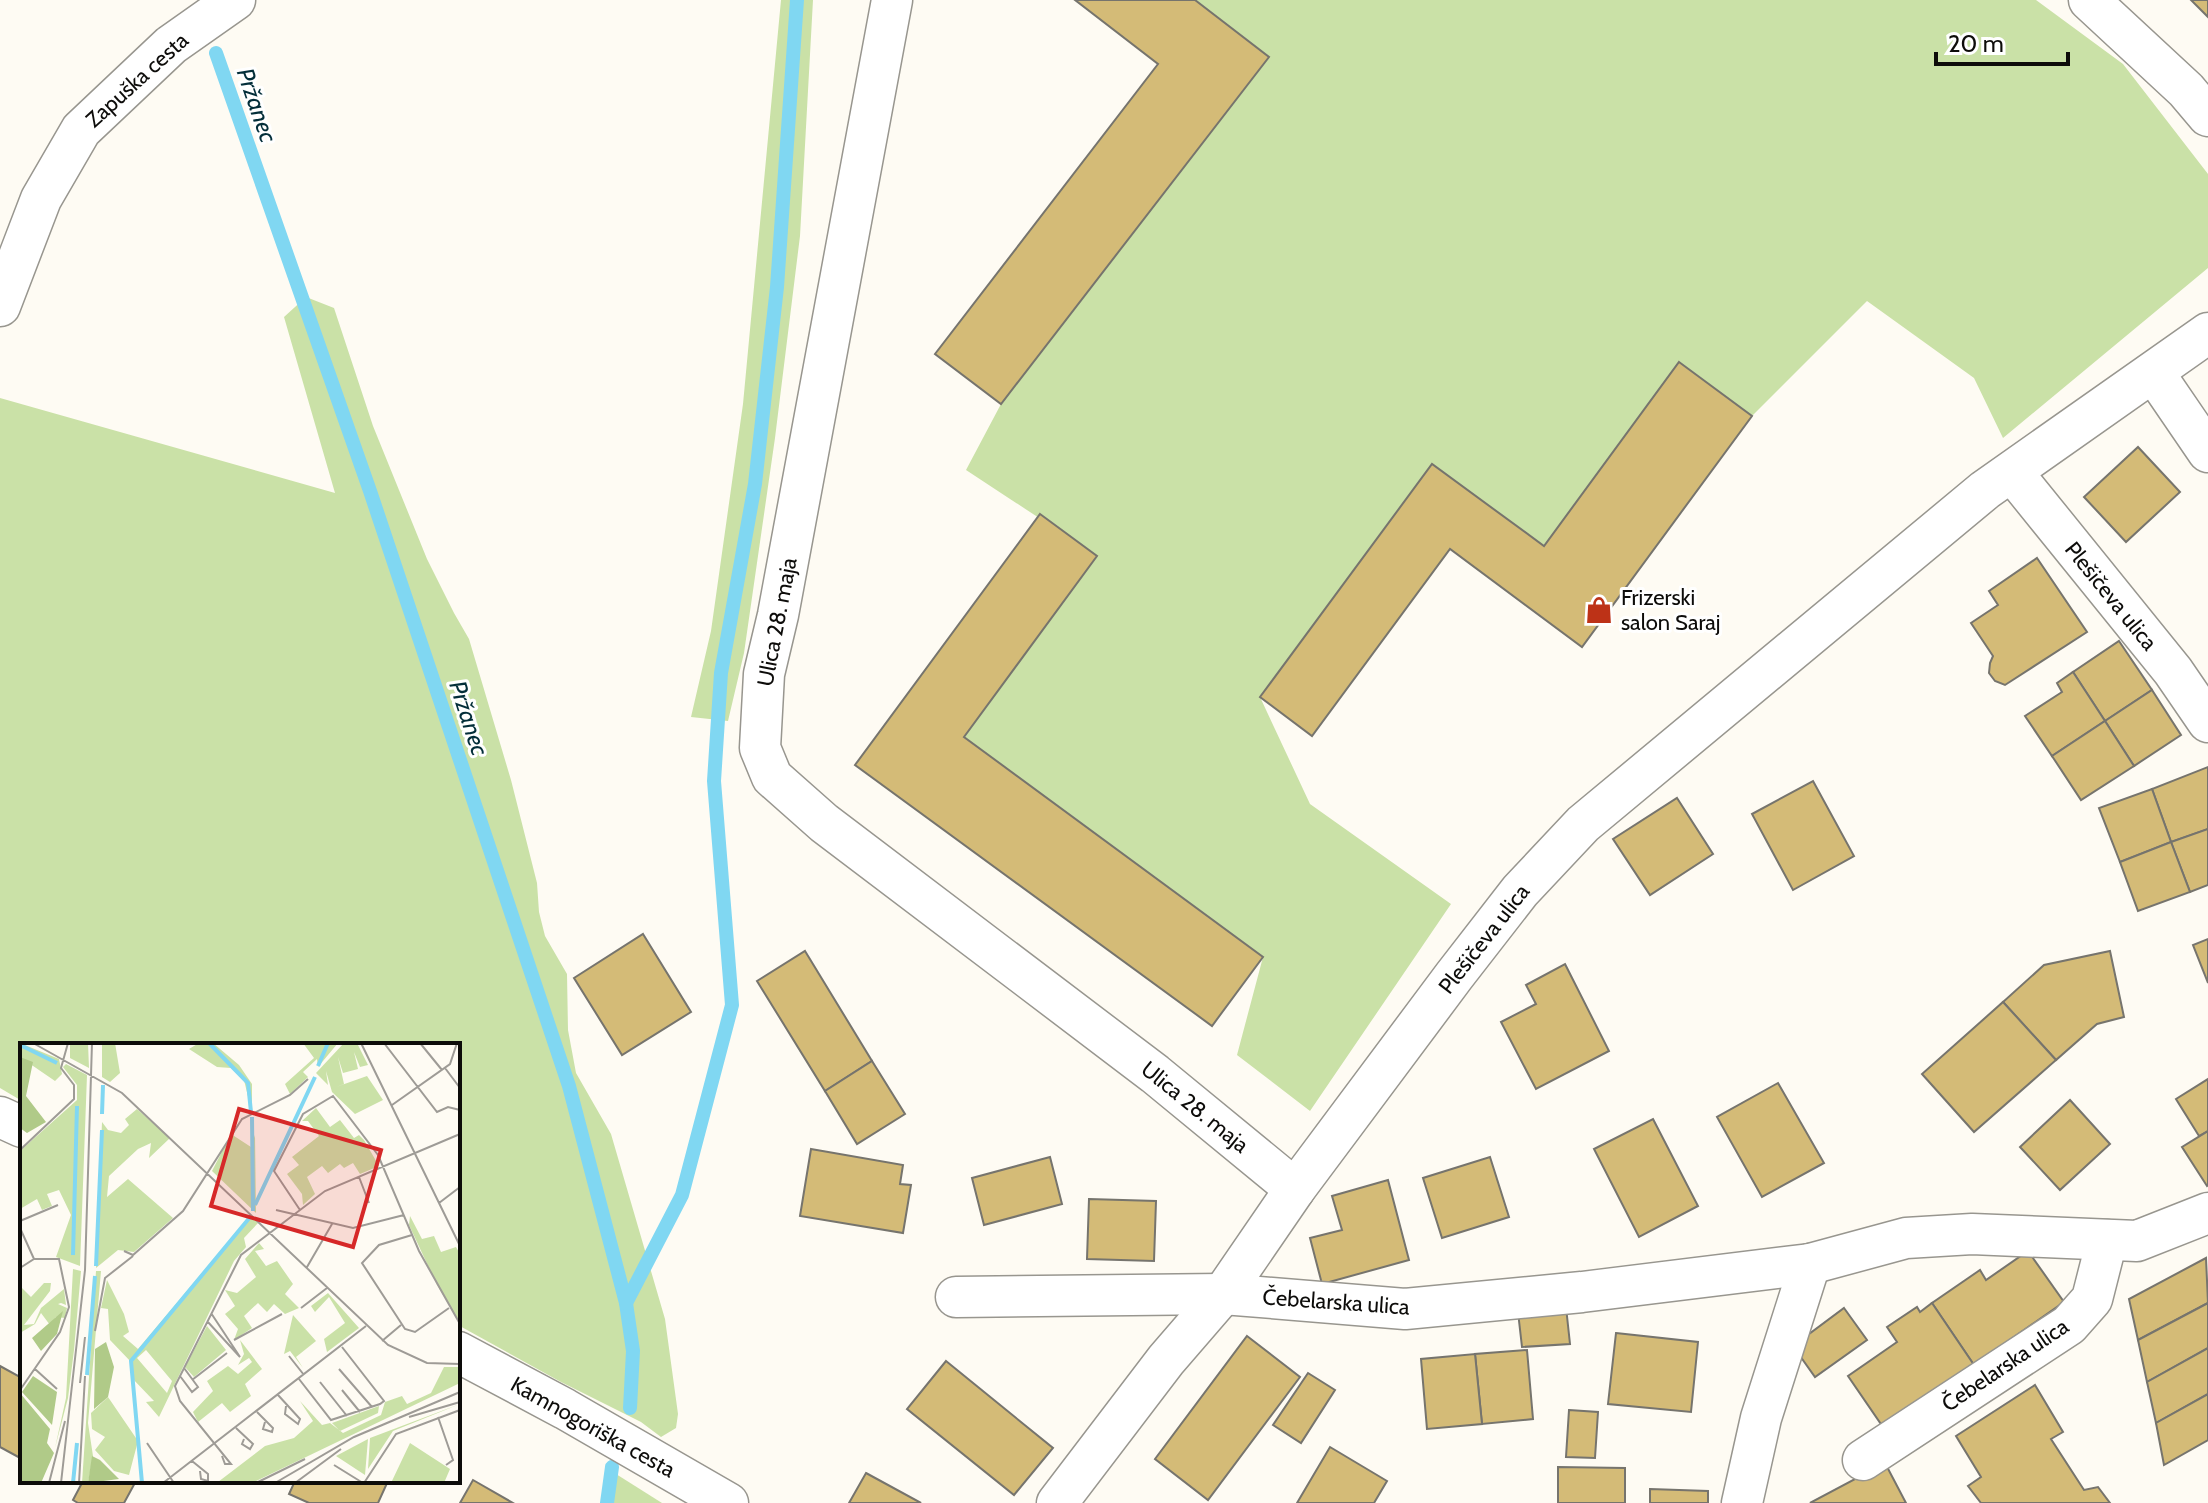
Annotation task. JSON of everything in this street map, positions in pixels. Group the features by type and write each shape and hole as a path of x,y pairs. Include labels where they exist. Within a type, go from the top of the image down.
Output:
{"street":[{"name":"Zapuška cesta","path":"0,306 41,199 81,130 171,45 235,0"},
{"name":"Ulica 28. maja","path":"892,0 778,615 764,674 760,748 772,777 824,823 1155,1074 1295,1189"},
{"path":"2089,0 2186,90 2208,116"},
{"name":"Plešičeva ulica","path":"1057,1503 1166,1360 1223,1294 1356,1105 1520,891 1583,824 1985,490 2208,333"},
{"path":"2154,373 2208,452"},
{"name":"Plešičeva ulica","path":"2012,472 2173,671 2208,722"},
{"path":"0,1117 20,1126"},
{"name":"Čebelarska ulica","path":"956,1297 1223,1294 1405,1309 1582,1292 1810,1264 1906,1238 1972,1234 2137,1241 2208,1213"},
{"name":"Čebelarska ulica","path":"1863,1460 2069,1325 2092,1299 2107,1240"},
{"path":"1742,1503 1761,1418 1810,1264"},
{"name":"Kamnogoriška cesta","path":"460,1353 565,1409 728,1503"}],"green space":[{"path":"781,0 813,0 800,236 744,653 728,721 691,717 711,631 743,404"},
{"path":"1195,0 2036,0 2123,64 2208,174 2208,268 2003,438 1974,378 1867,301 1752,416 1679,363 1544,546 1432,464 1260,697 1310,804 1451,904 1310,1111 1237,1055 1263,957 964,737 1097,556 966,470 1001,404 1269,57"},
{"path":"306,297 334,308 373,426 427,559 469,639 511,780 537,883 545,936 567,974 568,1030 576,1073 611,1134 665,1319 678,1414 676,1428 661,1437 641,1422 460,1326 460,1043 20,1043 20,1100 0,1088 0,398 335,493 284,317"},
{"path":"616,1474 662,1503 603,1503"}],"building":[{"path":"1075,0 1195,0 1269,57 1001,404 935,354 1158,64"},
{"path":"2191,0 2208,0 2208,17"},
{"path":"1679,362 1752,416 1582,647 1450,549 1312,736 1260,697 1432,464 1544,546"},
{"path":"2138,447 2180,492 2126,542 2084,497"},
{"path":"1040,514 1097,556 964,737 1263,957 1212,1026 855,765"},
{"path":"2037,558 2087,632 2005,685 1995,681 1989,673 1993,656 1971,623 1998,605 1989,591"},
{"path":"2119,641 2152,690 2105,721 2073,672"},
{"path":"2073,672 2105,721 2052,756 2025,716 2062,692 2057,683"},
{"path":"2152,690 2181,735 2134,766 2105,721"},
{"path":"2105,721 2134,766 2081,800 2052,756"},
{"path":"2208,767 2208,829 2171,842 2152,789"},
{"path":"1813,781 1854,856 1793,890 1752,814"},
{"path":"2152,789 2171,842 2120,862 2099,808"},
{"path":"1677,798 1713,854 1650,895 1613,839"},
{"path":"2208,829 2208,885 2190,892 2171,842"},
{"path":"2171,842 2190,892 2138,911 2120,862"},
{"path":"643,934 691,1012 622,1055 574,978"},
{"path":"2208,939 2208,983 2193,945"},
{"path":"805,951 872,1061 825,1091 757,981"},
{"path":"2110,951 2124,1017 2097,1024 2056,1060 2003,1002 2044,965"},
{"path":"1565,964 1609,1051 1536,1089 1501,1022 1536,1004 1526,985"},
{"path":"2003,1002 2056,1060 1974,1132 1922,1074"},
{"path":"872,1061 905,1114 857,1144 825,1091"},
{"path":"2208,1079 2208,1131 2199,1136 2176,1099"},
{"path":"1778,1083 1824,1163 1762,1197 1717,1117"},
{"path":"2070,1100 2110,1144 2060,1190 2020,1147"},
{"path":"1653,1119 1698,1206 1639,1237 1594,1149"},
{"path":"2208,1131 2208,1185 2207,1186 2182,1147"},
{"path":"811,1149 903,1165 900,1184 911,1185 903,1233 800,1216"},
{"path":"1050,1157 1062,1204 984,1225 972,1178"},
{"path":"1490,1157 1509,1217 1442,1238 1423,1178"},
{"path":"1388,1180 1409,1260 1322,1284 1310,1238 1342,1230 1332,1196"},
{"path":"1089,1199 1156,1201 1154,1261 1087,1259"},
{"path":"2028,1251 2064,1302 1974,1365 1932,1303 1980,1270 1986,1280"},
{"path":"2206,1258 2208,1303 2138,1340 2129,1299"},
{"path":"1932,1303 1974,1365 1883,1427 1848,1376 1897,1342 1887,1327 1917,1307 1920,1312"},
{"path":"2208,1303 2208,1348 2147,1382 2138,1340"},
{"path":"1566,1307 1570,1344 1522,1347 1518,1312"},
{"path":"1844,1308 1867,1340 1815,1377 1793,1346"},
{"path":"1616,1333 1698,1342 1691,1412 1608,1404"},
{"path":"1247,1336 1300,1377 1208,1500 1155,1459"},
{"path":"2208,1348 2208,1394 2156,1423 2147,1382"},
{"path":"1527,1350 1533,1419 1482,1424 1475,1354"},
{"path":"1475,1354 1482,1424 1427,1429 1421,1359"},
{"path":"946,1361 1053,1448 1014,1495 907,1409"},
{"path":"0,1366 20,1377 20,1458 0,1447"},
{"path":"1308,1373 1335,1390 1301,1443 1273,1425"},
{"path":"2035,1385 2063,1432 2051,1439 2084,1490 2098,1487 2110,1503 1981,1503 1968,1486 1981,1477 1956,1436"},
{"path":"2208,1394 2208,1440 2164,1465 2156,1423"},
{"path":"1569,1410 1598,1412 1595,1458 1566,1457"},
{"path":"1330,1447 1387,1481 1374,1503 1297,1503"},
{"path":"1885,1463 1906,1503 1810,1503"},
{"path":"1558,1467 1625,1468 1625,1503 1558,1503"},
{"path":"866,1473 921,1503 849,1503"},
{"path":"473,1480 513,1503 460,1503"},
{"path":"82,1483 135,1483 124,1503 78,1503 73,1500"},
{"path":"294,1483 387,1483 378,1503 309,1503 289,1494"},
{"path":"1650,1489 1708,1491 1708,1503 1650,1503"}],"waterway":[{"path":"626,1303 682,1195 732,1005 714,781 721,673 755,484 777,287 797,0"},
{"name":"Pržanec","path":"216,53 370,491 569,1086 626,1303 633,1351 630,1408"},
{"name":"Pržanec","path":"607,1503 612,1467"}],"place":[{"name":"Frizerski salon Saraj","path":"1599,610"}]}
